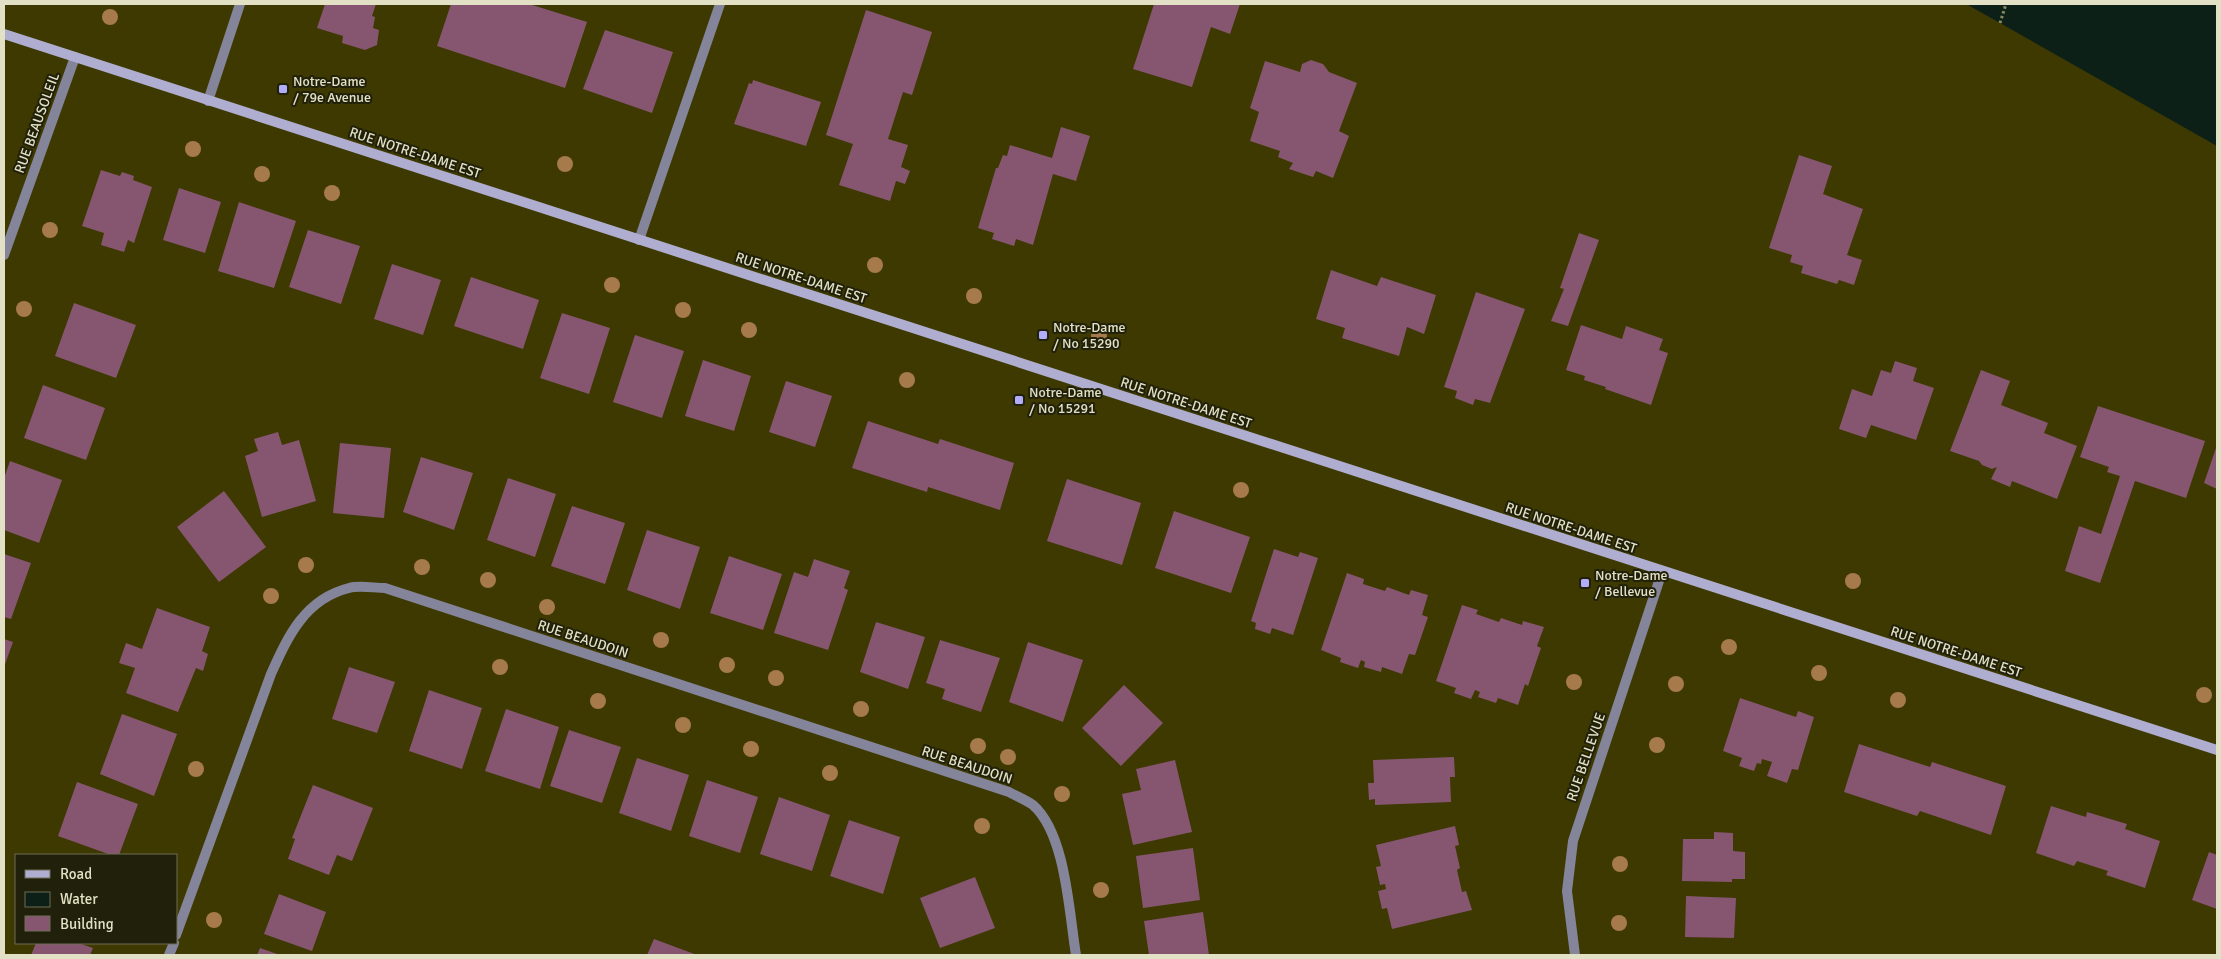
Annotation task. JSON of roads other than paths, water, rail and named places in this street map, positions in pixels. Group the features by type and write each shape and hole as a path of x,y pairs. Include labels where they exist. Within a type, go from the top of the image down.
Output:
{"main road":[{"name":"RUE NOTRE-DAME EST","path":"4,34 2217,750"}],"street":[{"path":"208,101 240,4"},
{"path":"639,240 720,4"},
{"name":"RUE BEAUSOLEIL","path":"4,255 75,57"},
{"name":"RUE BELLEVUE","path":"1575,955 1567,892 1573,841 1662,572"},
{"name":"RUE BEAUDOIN","path":"178,930 271,674 289,635 315,604 350,587 384,588 1009,792 1033,805 1048,825 1059,850 1076,955"}],"water":[{"path":"1966,4 2217,4 2217,146 2000,23"}],"place":[{"name":"Notre-Dame / 79e Avenue","path":"283,89"},
{"name":"Notre-Dame / No 15290","path":"1043,335"},
{"name":"Notre-Dame / No 15291","path":"1019,400"},
{"name":"Notre-Dame / Bellevue","path":"1585,583"}]}
